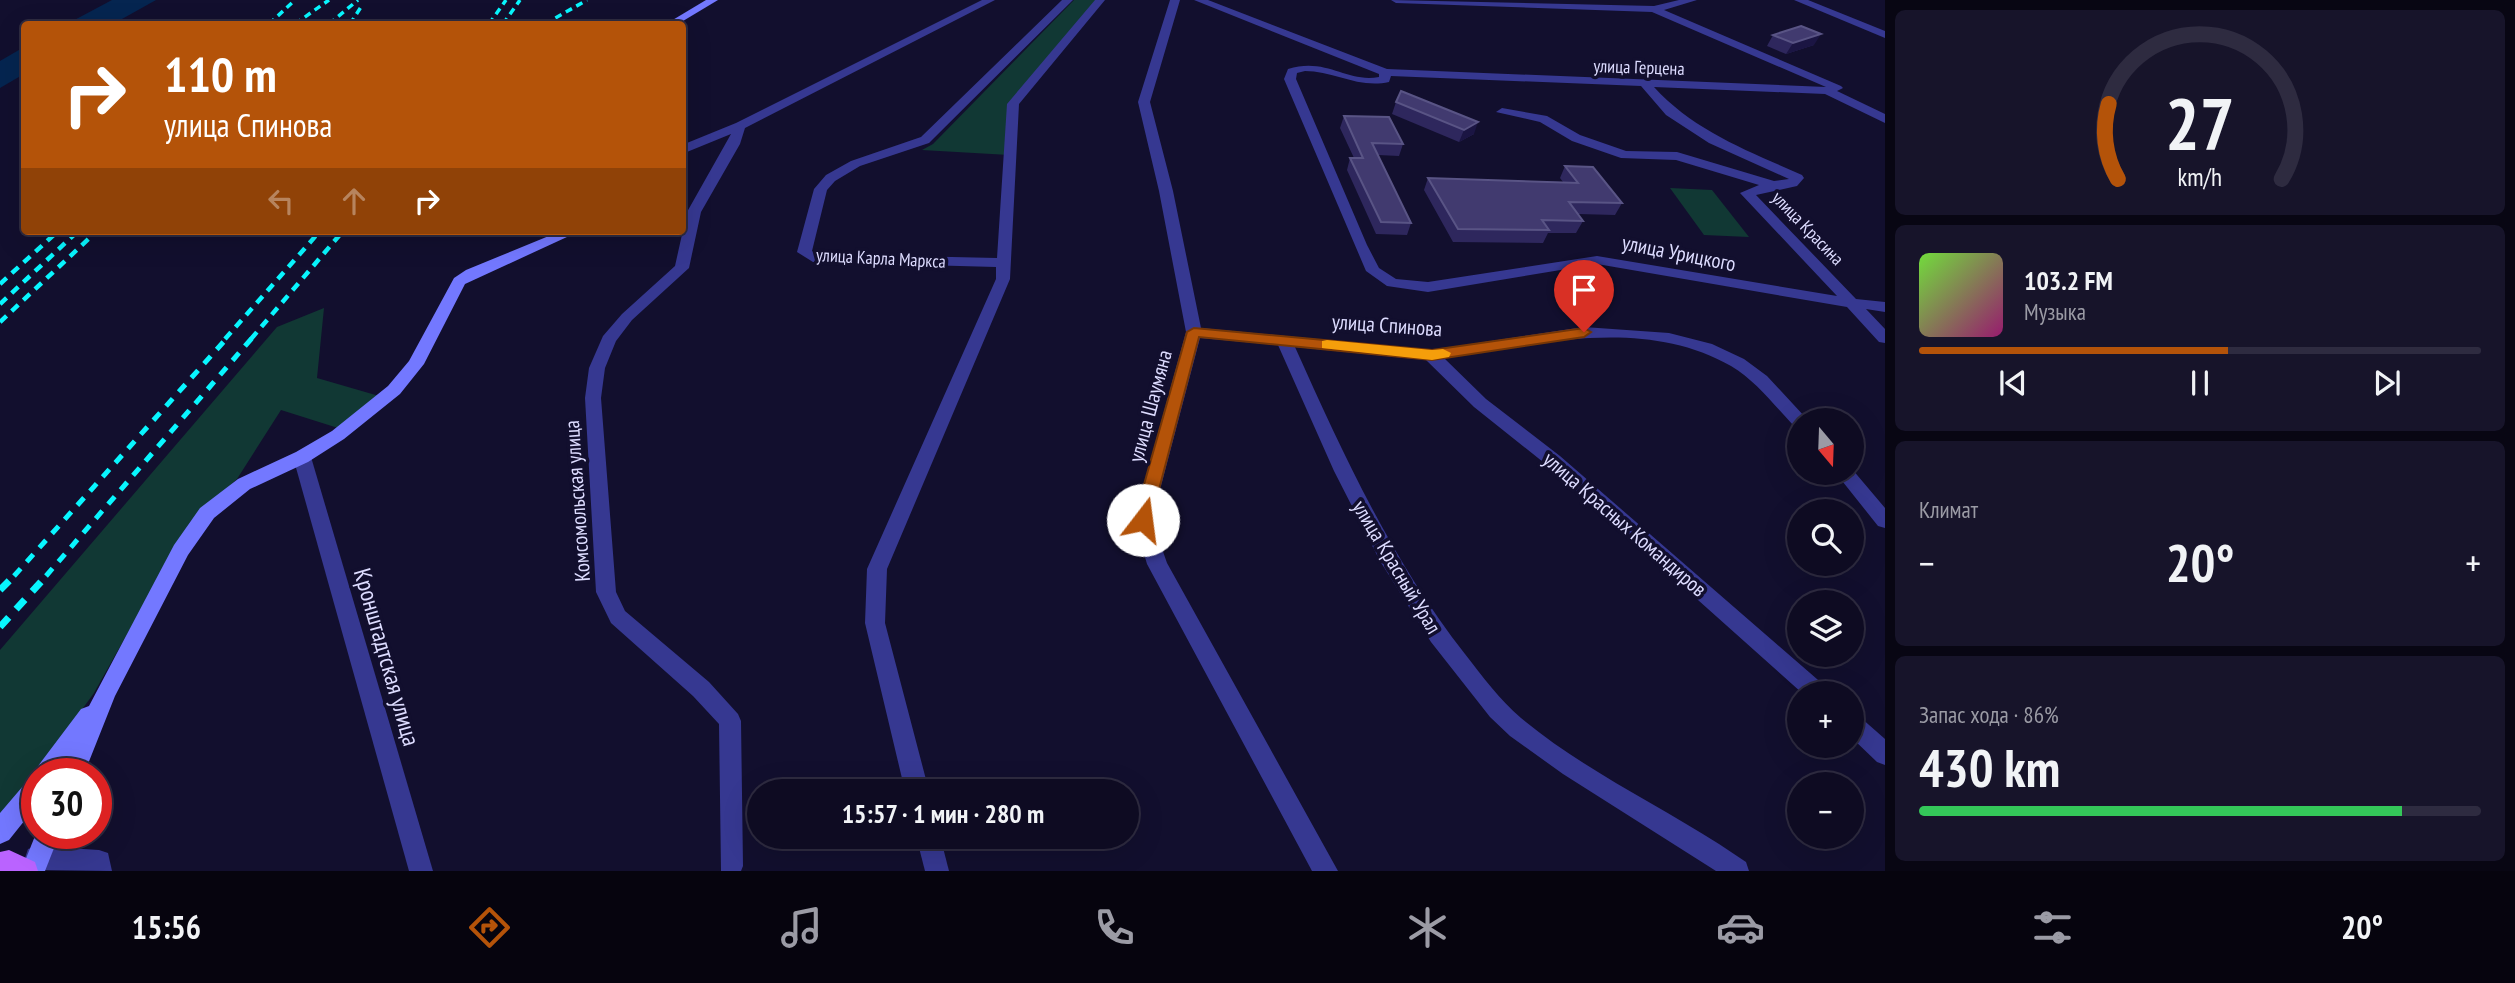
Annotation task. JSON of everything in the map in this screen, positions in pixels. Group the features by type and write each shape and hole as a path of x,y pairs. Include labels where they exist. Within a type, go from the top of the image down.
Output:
{"main road":[{"path":"676,21 713,0"},
{"path":"79,758 105,693 181,550 207,513 244,484 302,457 364,417 394,390 416,364 459,281 471,273 563,235"},
{"path":"58,758 105,693"},
{"path":"0,832 21,806"},
{"path":"0,863 9,862 32,867 40,849"}],"street":[{"path":"686,148 740,126 990,0"},
{"name":"улица Карла Маркса","path":"1006,263 813,258 804,252 821,189 835,172 925,141 1068,0"},
{"path":"914,779 874,623 877,569 1003,279 1013,104 1100,0"},
{"name":"улица Шаумяна","path":"1175,0 1144,102 1166,191 1194,332 1143,520 1157,564 1326,871"},
{"path":"1199,0 1385,72"},
{"path":"1396,0 1654,9 1691,0"},
{"path":"1799,0 1885,35"},
{"path":"1654,9 1885,108"},
{"name":"улица Урицкого","path":"1385,72 1385,80 1369,82 1318,67 1304,66 1292,71 1290,79 1360,245 1373,271 1392,283 1427,286 1597,260 1885,307"},
{"name":"улица Герцена","path":"1385,72 1827,91 1885,119"},
{"name":"улица Красина","path":"1645,84 1670,112 1713,140 1797,178 1792,183 1773,185 1747,193 1885,338"},
{"path":"1502,113 1543,119 1576,138 1625,155 1677,156 1773,185"},
{"name":"Комсомольская улица","path":"732,866 730,720 701,689 618,617 606,592 593,398 597,368 609,340 627,317 682,268 694,212 734,144 740,126"},
{"name":"улица Спинова","path":"1194,332 1432,355 1584,332 1669,338 1706,348 1738,363 1761,380 1787,408"},
{"name":"улица Красный Урал","path":"1284,340 1340,468 1378,544 1430,628 1483,692 1516,728 1737,871"},
{"name":"улица Красных Командиров","path":"1432,355 1480,403 1554,461 1803,681"},
{"name":"Кронштадтская улица","path":"302,457 421,871"},
{"path":"1855,485 1885,521"},
{"path":"1864,735 1885,754"},
{"path":"931,849 937,871"},
{"path":"32,867 99,862 100,871"}],"green space":[{"path":"1074,0 1098,0 1015,96 1009,155 922,150 933,144"},
{"path":"1670,188 1712,190 1749,237 1704,235"},
{"path":"324,308 317,378 379,396 338,428 281,410 237,479 190,522 94,693 47,758 21,758 21,793 0,822 0,650 277,327"}],"water":[{"path":"112,0 156,0 118,21 73,21"},
{"path":"21,49 21,76 0,88 0,61"}],"building":[{"path":"1801,26 1821,34 1793,43 1773,35"},
{"path":"1401,91 1478,122 1464,130 1396,102"},
{"path":"1344,116 1389,117 1403,144 1372,143 1411,223 1381,222 1350,158 1363,158"},
{"path":"1565,166 1593,167 1622,203 1569,202 1583,221 1542,220 1549,230 1458,229 1428,178 1578,183"}],"railway":[{"path":"272,21 295,0"},
{"path":"299,21 329,0"},
{"path":"333,21 358,0"},
{"path":"491,21 506,0"},
{"path":"505,21 520,0"},
{"path":"550,21 587,0"},
{"path":"352,21 361,7"},
{"path":"0,284 54,235"},
{"path":"0,304 74,235"},
{"path":"0,322 93,235"},
{"path":"225,339 316,235"},
{"path":"251,339 340,235"},
{"path":"14,576 227,338"},
{"path":"46,576 252,338"},
{"path":"0,627 48,574"},
{"path":"0,590 14,576"}],"slow traffic":[{"path":"1327,344 1432,355 1443,353"}],"route":[{"path":"1143,520 1194,332 1432,355 1584,332"}]}
